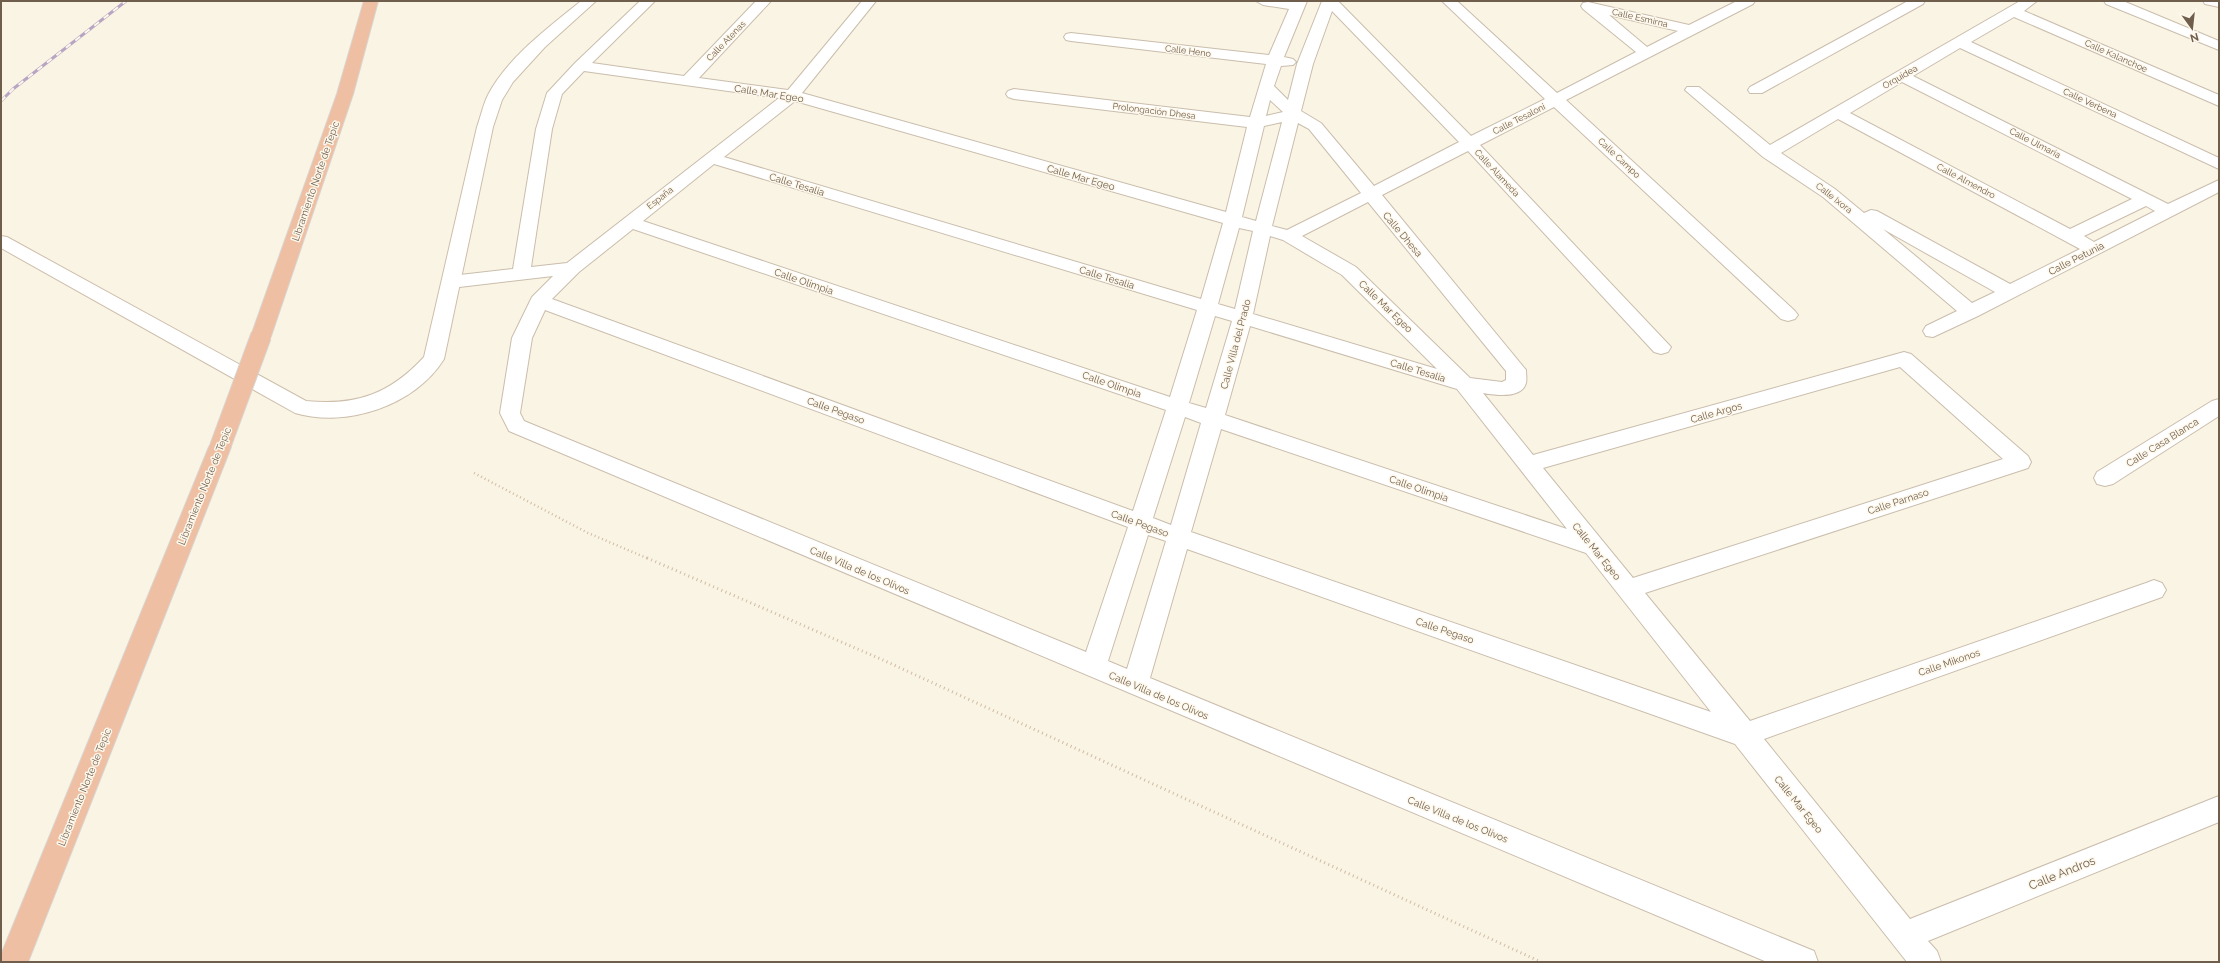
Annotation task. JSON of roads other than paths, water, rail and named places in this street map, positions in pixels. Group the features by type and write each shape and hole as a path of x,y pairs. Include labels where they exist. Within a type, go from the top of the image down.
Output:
{"highway":[{"name":"Libramiento Norte de Tepic","path":"14,962 220,447 261,336 345,94 371,1"}],"street":[{"path":"1,241 302,408 324,412 350,409 377,402 402,390 421,375 434,359 485,127 497,94 512,73 541,43 589,1"},
{"path":"521,274 544,130 555,93 580,66 648,1"},
{"name":"Calle Atenas","path":"687,81 764,1"},
{"name":"España","path":"516,426 510,413 522,338 539,301 572,268 792,95 869,1"},
{"path":"1094,667 1208,308 1234,220 1256,123 1266,87 1275,61 1299,4 1263,1"},
{"name":"Calle Villa del Prado","path":"1134,686 1243,318 1263,228 1306,64 1329,1"},
{"name":"Calle Alameda","path":"1329,1 1470,144 1661,347"},
{"name":"Calle Campo","path":"1449,1 1788,315"},
{"name":"Calle Tesaloni","path":"1289,236 1748,1"},
{"path":"1756,90 1918,1"},
{"name":"Orquídea","path":"1769,153 2030,1"},
{"path":"2110,1 2219,46"},
{"path":"2210,1 2219,3"},
{"path":"1585,3 1646,53"},
{"name":"Calle Esmirna","path":"1585,3 1691,30"},
{"name":"Calle Kalanchoe","path":"2013,11 2219,101"},
{"name":"Calle Heno","path":"1071,37 1306,64"},
{"name":"Calle Verbena","path":"1960,42 2219,164"},
{"name":"Calle Mar Egeo","path":"580,66 792,95 1289,236 1349,271 1363,283 1464,384 1926,962"},
{"name":"Calle Ulmaria","path":"1902,76 2169,211"},
{"name":"Calle Dhesa","path":"1266,87 1294,114 1315,126 1370,195 1516,370 1516,383 1505,390"},
{"name":"Calle Ixora","path":"1693,90 1769,153 1829,193 1971,312"},
{"name":"Prolongación Dhesa","path":"1014,94 1256,123 1294,114"},
{"name":"Calle Almendro","path":"1838,113 2094,249"},
{"name":"Calle Tesalia","path":"711,158 1464,384 1505,390"},
{"name":"Calle Petunia","path":"1933,331 2219,185"},
{"path":"1829,193 2010,292"},
{"path":"2070,236 2146,199"},
{"name":"Calle Olimpia","path":"629,222 1594,547"},
{"path":"451,282 572,268"},
{"name":"Calle Pegaso","path":"539,301 1140,523 1744,734"},
{"name":"Calle Argos","path":"1529,464 1904,360"},
{"name":"Calle Parnaso","path":"1628,589 2020,462 1904,360"},
{"name":"Calle Casa Blanca","path":"2105,478 2219,406"},
{"name":"Calle Villa de los Olivos","path":"516,426 1094,667 1134,686 1803,962"},
{"name":"Calle Mikonos","path":"1744,734 2154,590"},
{"name":"Calle Andros","path":"1905,936 2219,809"}],"railway":[{"path":"1,101 13,89 126,1"}]}
